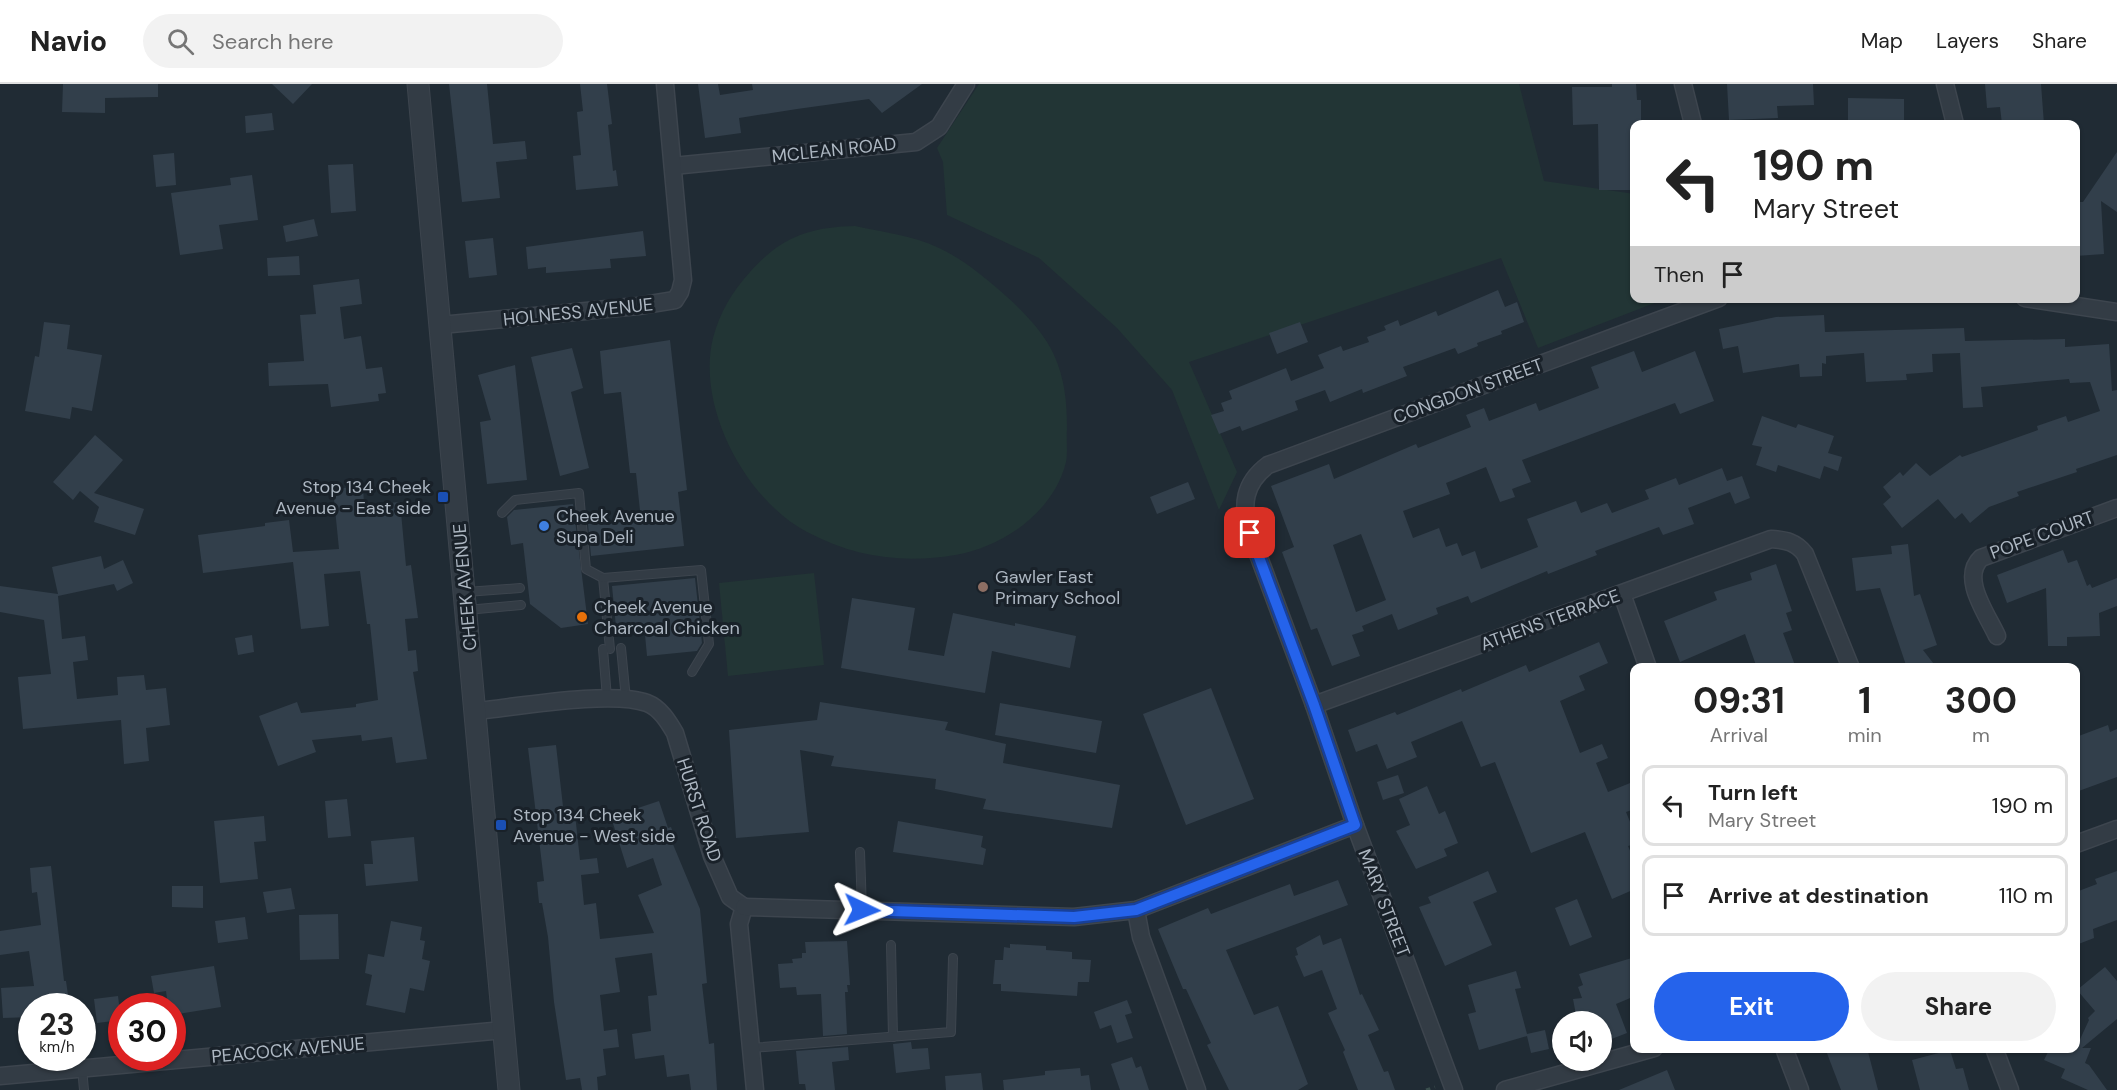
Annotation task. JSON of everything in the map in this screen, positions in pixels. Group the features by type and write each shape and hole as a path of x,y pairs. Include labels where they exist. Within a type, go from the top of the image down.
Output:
{"street":[{"name":"CHEEK AVENUE","path":"418,84 509,1090"},
{"name":"HOLNESS AVENUE","path":"441,325 638,306 675,300 683,280 665,84"},
{"name":"MCLEAN ROAD","path":"673,166 916,142 939,127 966,84"},
{"path":"1683,84 1692,120"},
{"path":"1945,84 1953,120"},
{"name":"CONGDON STREET","path":"1244,512 1250,484 1268,465 1705,303"},
{"path":"2058,303 2117,312"},
{"name":"POPE COURT","path":"1997,636 1978,598 1971,573 1974,565 1981,558 2117,508"},
{"name":"MARY STREET","path":"1244,512 1355,825 1454,1090"},
{"name":"ATHENS TERRACE","path":"1314,705 1771,539 1786,540 1799,546 1805,554 1849,663"},
{"path":"1622,594 1646,663"},
{"name":"HURST ROAD","path":"476,711 607,698 648,704 659,712 675,733 712,856 730,897 744,907"},
{"path":"755,1090 739,924 744,907 1074,917 1136,910 1355,825"},
{"path":"2080,843 2117,829"},
{"path":"1136,910 1141,937 1197,1090"},
{"name":"PEACOCK AVENUE","path":"96,1067 504,1030"},
{"path":"1505,1090 1636,1053"},
{"path":"1786,1053 1800,1090"},
{"path":"1996,1053 2010,1090"},
{"name":"PEACOCK AVENUE","path":"0,1076 51,1071"}],"lane":[{"path":"502,513 514,500 579,493 586,569 603,578 701,570 709,644 692,672"},
{"path":"603,578 607,698"},
{"path":"466,601 520,588"},
{"path":"466,601 521,605"},
{"path":"621,648 626,699"},
{"path":"860,852 862,910"},
{"path":"891,945 893,1037"},
{"path":"751,1048 951,1032 953,958"},
{"path":"82,1071 84,1090"}],"green space":[{"path":"979,84 1519,84 1544,181 1630,193 1630,303 1655,303 1538,348 1501,258 1189,362 1237,472 1219,510 1172,390 1117,328 1039,258 947,215 943,162 937,148"},
{"path":"855,226 919,240 957,258 983,276 1019,309 1039,331 1054,355 1061,373 1066,400 1067,454 1060,480 1038,511 1024,524 991,544 955,555 917,559 861,553 825,541 785,517 764,498 746,475 719,421 712,393 710,365 713,338 727,303 738,287 762,260 785,242 810,232"},
{"path":"814,573 824,665 728,676 719,583"}],"building":[{"path":"63,84 158,84 158,97 105,98 105,113 62,112"},
{"path":"272,84 312,84 293,104"},
{"path":"449,84 487,84 493,144 525,141 527,159 496,162 500,198 462,202"},
{"path":"580,84 607,84 612,124 608,125 613,171 616,170 618,186 576,190 573,156 581,155 577,112 583,111"},
{"path":"698,84 718,84 720,95 753,90 752,84 922,84 882,113 869,99 797,109 739,118 741,133 705,138"},
{"path":"1612,84 1636,84 1637,100 1641,100 1641,120 1630,120 1630,190 1599,190 1598,124 1573,125 1572,87 1612,87"},
{"path":"1727,84 1813,84 1814,105 1777,106 1778,118 1729,120"},
{"path":"1985,84 2041,84 2044,120 2002,120 2000,107 1987,108"},
{"path":"1848,98 1904,99 1904,120 1848,120"},
{"path":"272,113 274,130 246,133 245,116"},
{"path":"2117,152 2117,212 2101,201 2104,254 2080,256 2080,202 2083,202"},
{"path":"174,153 176,185 156,187 153,155"},
{"path":"353,164 356,211 331,213 328,165"},
{"path":"252,175 258,220 219,225 223,249 180,255 171,193 231,185 230,178"},
{"path":"314,219 318,236 286,242 283,226"},
{"path":"643,231 646,256 610,259 611,268 546,273 546,267 528,269 526,247"},
{"path":"493,238 497,275 469,278 465,241"},
{"path":"299,256 300,275 268,276 267,258"},
{"path":"359,279 362,304 340,307 344,339 361,336 366,369 382,367 386,393 378,394 379,401 331,407 328,384 269,386 268,363 304,361 300,315 316,314 313,285"},
{"path":"1498,290 1505,307 1517,302 1524,322 1501,331 1502,334 1477,343 1478,346 1458,354 1455,348 1403,367 1407,376 1363,393 1362,389 1330,402 1325,390 1295,401 1298,410 1242,431 1240,426 1219,434 1211,415 1224,411 1221,403 1232,399 1229,391 1286,368 1291,381 1324,368 1318,355 1341,346 1343,351 1369,342 1367,337 1386,330 1384,326 1398,320 1400,326 1436,311 1438,316"},
{"path":"1824,315 1825,332 1964,328 1965,341 2065,339 2065,347 2109,344 2112,391 2117,390 2117,455 2076,469 2077,472 2017,492 2019,496 1989,507 1970,523 1962,513 1955,519 1938,499 1902,528 1883,504 1891,497 1883,487 1900,472 1903,476 1916,463 1930,476 1960,455 1962,457 2038,430 2037,426 2066,416 2068,422 2100,411 2090,382 2070,383 2069,379 1981,387 1983,407 1963,408 1960,353 1932,354 1933,372 1906,374 1907,380 1866,382 1864,353 1826,356 1826,364 1822,363 1822,376 1800,377 1799,364 1743,373 1738,346 1723,349 1719,329 1776,317"},
{"path":"44,322 70,325 67,349 102,355 92,411 72,407 70,419 25,411 35,356 39,357"},
{"path":"1300,322 1308,342 1277,354 1269,333"},
{"path":"670,340 687,490 678,492 684,546 591,556 588,524 641,520 636,473 630,473 621,392 604,394 600,351"},
{"path":"572,348 583,388 571,392 589,468 560,476 531,357"},
{"path":"1634,351 1642,372 1695,351 1714,401 1680,414 1675,403 1522,460 1531,482 1512,489 1515,497 1500,502 1486,467 1446,483 1450,494 1403,511 1413,538 1439,528 1446,547 1457,543 1462,556 1475,551 1481,569 1538,547 1527,519 1576,501 1581,513 1607,503 1612,513 1649,499 1645,490 1676,478 1679,485 1722,468 1727,481 1742,476 1750,498 1735,504 1730,492 1688,508 1694,524 1663,535 1659,527 1595,551 1597,555 1548,574 1547,571 1471,603 1468,596 1436,608 1438,614 1398,630 1392,614 1362,626 1364,631 1352,635 1360,656 1332,666 1317,628 1311,630 1282,552 1294,547 1271,486 1329,464 1334,479 1416,444 1418,448 1471,427 1466,415 1484,408 1489,421 1536,403 1539,411 1599,388 1591,367","holes":["1361,534 1386,600 1356,612 1333,545"]},
{"path":"515,365 527,480 487,484 480,422 491,420 478,375"},
{"path":"1762,416 1796,428 1798,424 1834,436 1828,453 1842,457 1838,471 1824,466 1820,479 1778,465 1776,472 1756,465 1762,447 1752,445"},
{"path":"95,435 123,460 94,493 144,509 135,535 94,522 99,507 80,491 73,500 53,482"},
{"path":"1188,482 1195,499 1157,514 1150,497"},
{"path":"363,486 364,505 400,502 406,566 411,565 418,618 405,619 408,651 416,650 418,671 413,672 427,759 396,763 392,737 362,741 361,735 312,740 316,752 278,766 259,716 297,702 301,713 356,707 356,704 378,700 370,624 367,624 360,571 324,574 329,626 301,629 293,562 203,573 198,535 265,526 265,523 289,520 293,552 339,549 333,489"},
{"path":"573,504 588,624 561,628 530,604 523,543 511,545 507,517 514,510"},
{"path":"1908,544 1914,596 1920,594 1937,645 1923,650 1933,663 1905,663 1880,588 1856,591 1852,558 1892,554 1891,546"},
{"path":"2063,550 2068,563 2077,560 2087,586 2090,584 2092,588 2117,578 2117,606 2099,613 2100,636 2067,637 2067,646 2048,646 2046,588 2007,603 1997,575"},
{"path":"101,556 104,569 123,560 133,583 117,591 114,584 58,596 62,639 85,636 88,660 73,662 77,699 118,695 117,677 144,675 146,690 166,688 170,725 146,728 149,761 124,764 121,720 23,729 18,677 51,674 44,620 0,612 0,586 58,594 52,567"},
{"path":"1776,564 1792,611 1786,613 1792,630 1783,633 1794,663 1755,663 1745,634 1680,662 1664,621 1717,600 1714,592 1752,580 1750,573"},
{"path":"695,578 702,643 697,651 647,656 644,624 616,627 612,586"},
{"path":"852,598 915,608 908,650 944,656 953,613 1076,636 1070,668 992,651 985,693 841,668"},
{"path":"252,635 254,652 238,655 235,638"},
{"path":"1599,642 1608,663 1579,676 1585,690 1560,701 1580,753 1602,744 1608,758 1596,763 1608,792 1630,783 1630,811 1626,812 1630,822 1630,845 1628,846 1630,891 1612,899 1585,832 1531,853 1495,762 1481,767 1462,721 1411,742 1417,757 1387,769 1377,744 1356,752 1348,730 1395,712 1397,715 1461,689 1462,692 1526,665 1529,672"},
{"path":"1211,688 1254,799 1186,825 1143,714"},
{"path":"820,702 948,722 945,730 1006,744 1003,763 1120,785 1112,828 983,809 986,799 935,789 936,779 831,766 834,756 800,750 809,832 736,838 729,730 817,720"},
{"path":"1000,703 1102,721 1096,753 995,735"},
{"path":"2108,725 2110,732 2117,729 2117,777 2080,791 2080,736"},
{"path":"556,745 564,815 575,814 580,860 597,858 599,873 581,875 584,905 596,903 600,939 654,933 638,895 662,885 653,858 627,868 611,817 659,801 668,828 671,827 676,841 672,842 700,909 707,983 702,984 709,1044 714,1043 717,1090 691,1090 689,1074 667,1077 664,1055 635,1059 632,1034 651,1031 648,996 657,995 652,953 615,958 620,992 600,995 604,1031 617,1029 619,1047 603,1049 606,1075 597,1077 598,1090 582,1090 580,1078 566,1080 554,1002 548,937 542,903 539,903 537,882 544,881 528,748"},
{"path":"1398,775 1404,793 1383,800 1377,782"},
{"path":"1427,786 1439,814 1445,811 1458,843 1444,849 1447,856 1416,869 1396,831 1410,825 1399,799"},
{"path":"347,799 351,836 328,838 325,801"},
{"path":"264,816 266,841 254,842 258,879 220,883 214,821"},
{"path":"898,821 983,836 981,847 986,849 983,865 893,852"},
{"path":"414,837 418,881 366,886 364,864 373,864 371,841"},
{"path":"51,866 64,981 66,981 68,993 18,993 18,1017 3,1018 1,988 34,986 29,951 0,955 0,931 41,925 37,892 32,893 30,868"},
{"path":"1488,871 1497,892 1473,902 1492,945 1445,966 1419,907 1431,903 1428,897"},
{"path":"2117,871 2117,920 2093,929 2094,938 2080,943 2080,890 2097,884 2095,879"},
{"path":"1338,880 1348,905 1226,950 1254,1015 1278,1006 1308,1084 1298,1090 1229,1090 1207,1045 1211,1043 1186,989 1183,989 1158,929 1208,908 1211,914 1290,884 1294,896"},
{"path":"172,886 203,886 203,908 172,907"},
{"path":"291,888 295,909 267,913 263,892"},
{"path":"1577,899 1592,937 1570,946 1555,908"},
{"path":"338,914 339,959 300,960 299,915"},
{"path":"245,917 248,939 218,943 215,921"},
{"path":"391,921 422,927 420,940 425,941 422,959 430,961 424,991 410,988 405,1013 366,1005 372,975 365,973 368,954 384,957"},
{"path":"1320,935 1323,945 1341,938 1360,995 1362,994 1379,1030 1368,1035 1384,1072 1388,1071 1395,1090 1358,1090 1343,1052 1345,1050 1328,1013 1337,1009 1322,970 1304,977 1295,956 1298,955 1296,948"},
{"path":"847,941 850,985 847,985 848,992 845,992 847,1034 823,1036 821,994 797,995 796,987 780,988 778,964 793,963 792,959 802,958 802,953 806,953 805,942"},
{"path":"1010,944 1046,946 1046,950 1072,952 1072,959 1091,960 1089,982 1078,982 1077,996 1001,991 1001,984 993,984 995,960 1003,960 1004,947 1010,948"},
{"path":"1630,959 1630,998 1616,1004 1627,1033 1612,1039 1612,1011 1575,1011 1573,999 1582,998 1578,987 1583,985 1579,974"},
{"path":"214,966 221,1007 186,1013 186,993 166,993 166,991 154,993 151,976"},
{"path":"2105,967 2117,981 2117,1019 2082,1048 2091,1048 2085,1063 2089,1065 2107,1090 2088,1090 2061,1078 2065,1069 2044,1060 2048,1053 2080,1053 2080,1039 2088,1018 2095,1011 2080,994 2080,988"},
{"path":"1516,971 1521,988 1515,989 1527,1034 1545,1030 1549,1049 1531,1053 1527,1036 1479,1050 1468,1014 1476,1012 1468,985"},
{"path":"108,997 108,1022 97,1023 96,999"},
{"path":"1127,1000 1132,1013 1125,1015 1133,1038 1117,1043 1111,1025 1100,1029 1094,1012"},
{"path":"911,1042 912,1049 928,1048 930,1069 896,1073 893,1044"},
{"path":"848,1047 849,1060 832,1062 835,1090 806,1090 805,1084 799,1084 796,1051"},
{"path":"1827,1053 1868,1053 1878,1090 1841,1090"},
{"path":"1939,1053 1951,1053 1956,1069 1963,1068 1969,1090 1920,1090 1912,1060"},
{"path":"1132,1057 1136,1068 1141,1066 1149,1090 1120,1090 1111,1064"},
{"path":"1080,1068 1081,1076 1089,1075 1091,1090 1004,1090 1003,1080 1045,1075 1045,1071"},
{"path":"1667,1070 1675,1090 1619,1090"},
{"path":"981,1073 983,1090 946,1090 945,1076"}],"place":[{"name":"Stop 134 Cheek Avenue - East side","path":"443,497"},
{"name":"Cheek Avenue Supa Deli","path":"544,526"},
{"name":"Gawler East Primary School","path":"983,587"},
{"name":"Cheek Avenue Charcoal Chicken","path":"582,617"},
{"name":"Stop 134 Cheek Avenue - West side","path":"501,825"}],"route":[{"path":"862,910 1074,917 1136,910 1355,825 1314,705 1250,533"}]}
